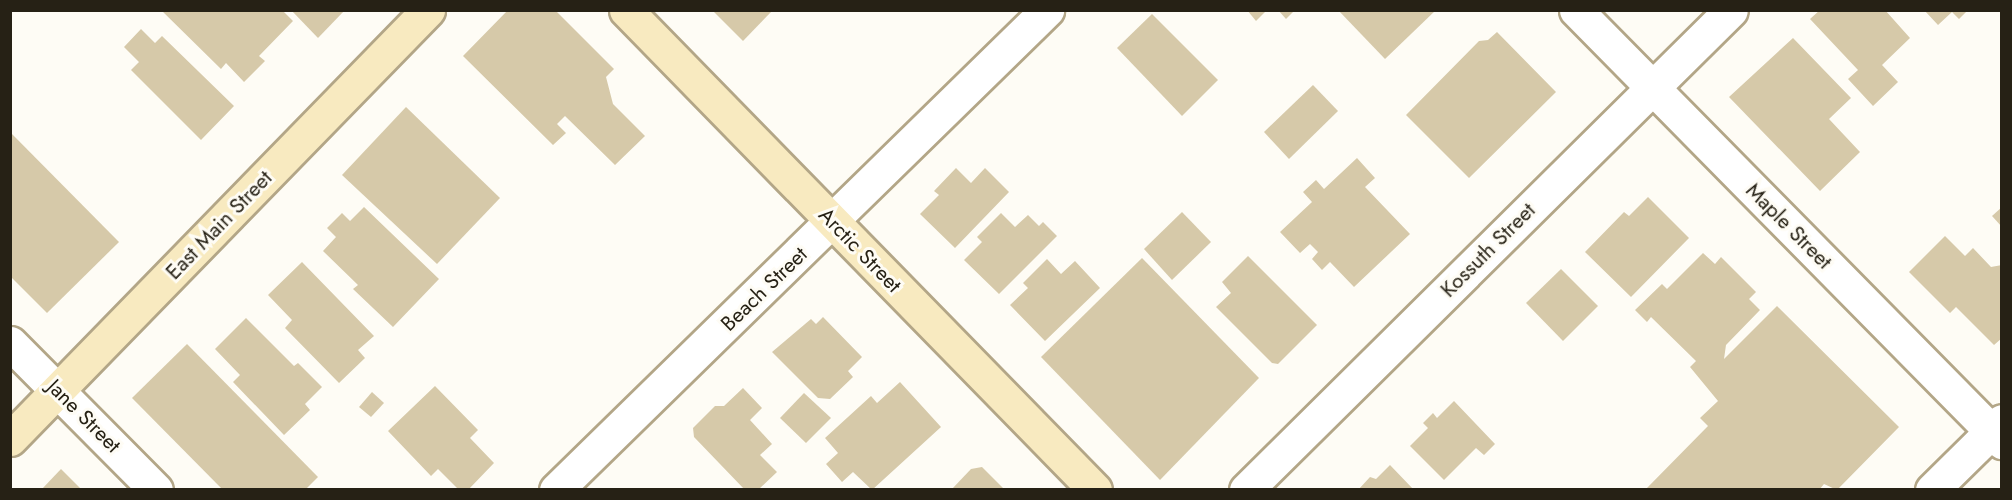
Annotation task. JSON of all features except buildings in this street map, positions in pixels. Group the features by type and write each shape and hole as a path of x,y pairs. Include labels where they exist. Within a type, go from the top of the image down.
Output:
{"main road":[{"name":"East Main Street","path":"10,439 428,10"},
{"name":"Arctic Street","path":"626,10 1095,489"}],"street":[{"name":"Beach Street","path":"556,489 1047,10"},
{"name":"Maple Street","path":"1576,10 1998,432"},
{"name":"Kossuth Street","path":"1246,489 1731,10"},
{"name":"Jane Street","path":"10,343 156,489"},
{"path":"1932,489 1998,432"}]}
